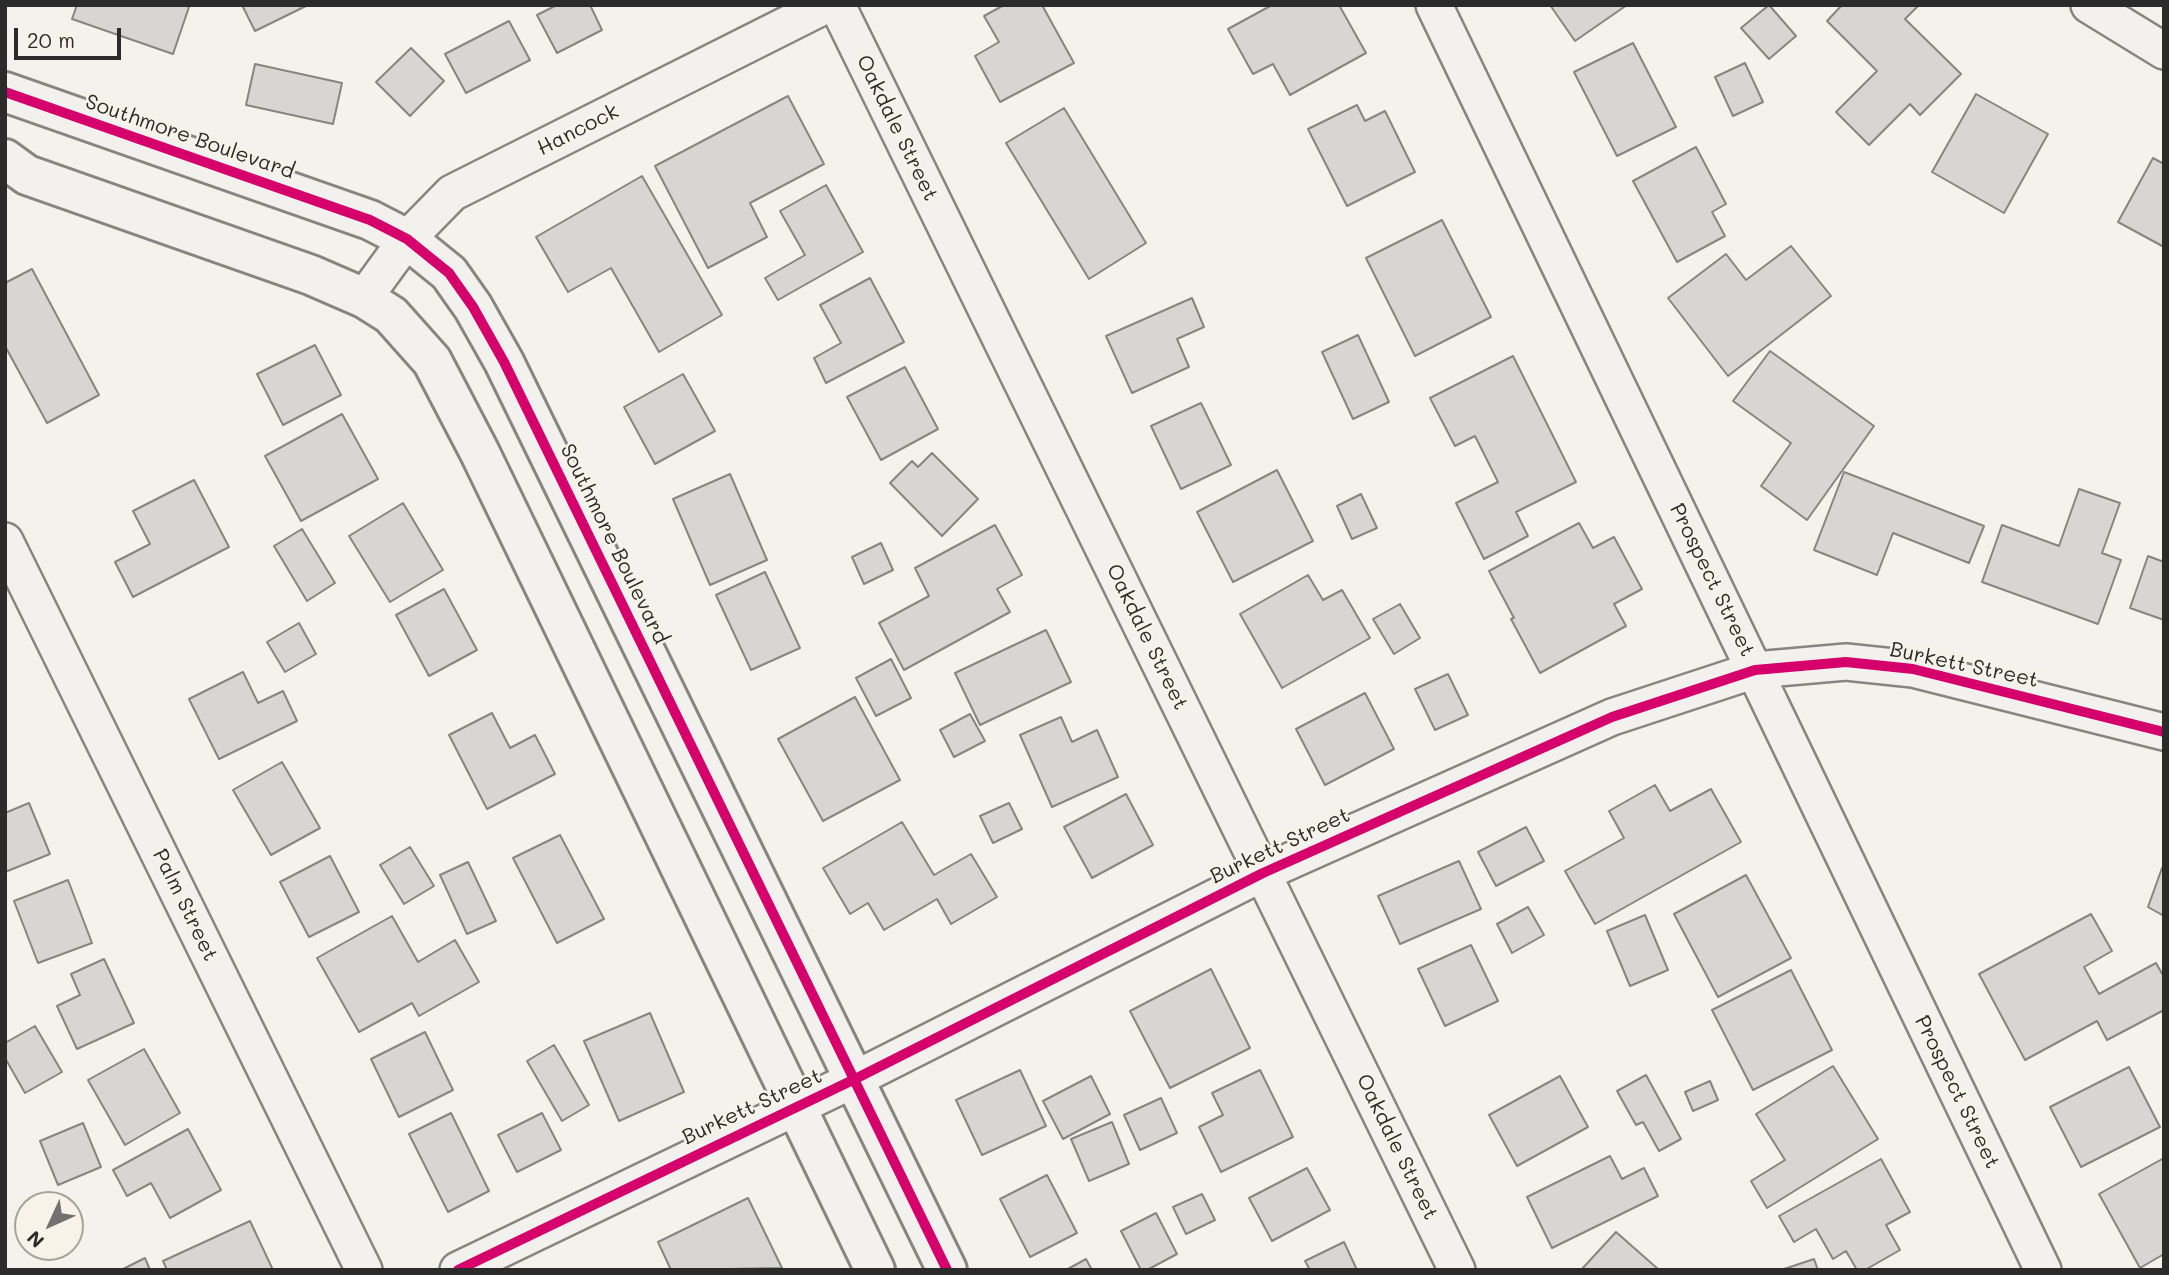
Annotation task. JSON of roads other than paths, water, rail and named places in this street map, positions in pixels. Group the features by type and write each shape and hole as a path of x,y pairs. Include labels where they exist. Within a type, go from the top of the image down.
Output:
{"street":[{"name":"Hancock","path":"364,298 407,239 452,193 826,5"},
{"name":"Oakdale Street","path":"837,5 1457,1270"},
{"name":"Prospect Street","path":"1434,5 2043,1270"},
{"path":"2089,5 2164,51"},
{"name":"Southmore Boulevard","path":"5,92 370,220 407,239 449,274 504,362 947,1270"},
{"path":"5,159 27,175 311,275 364,298 391,316 432,361 486,466 875,1270"},
{"name":"Palm Street","path":"5,541 364,1270"},
{"name":"Burkett Street","path":"458,1270 855,1079 1263,873 1612,717 1755,670 1846,662 1913,669 2164,732"}]}
